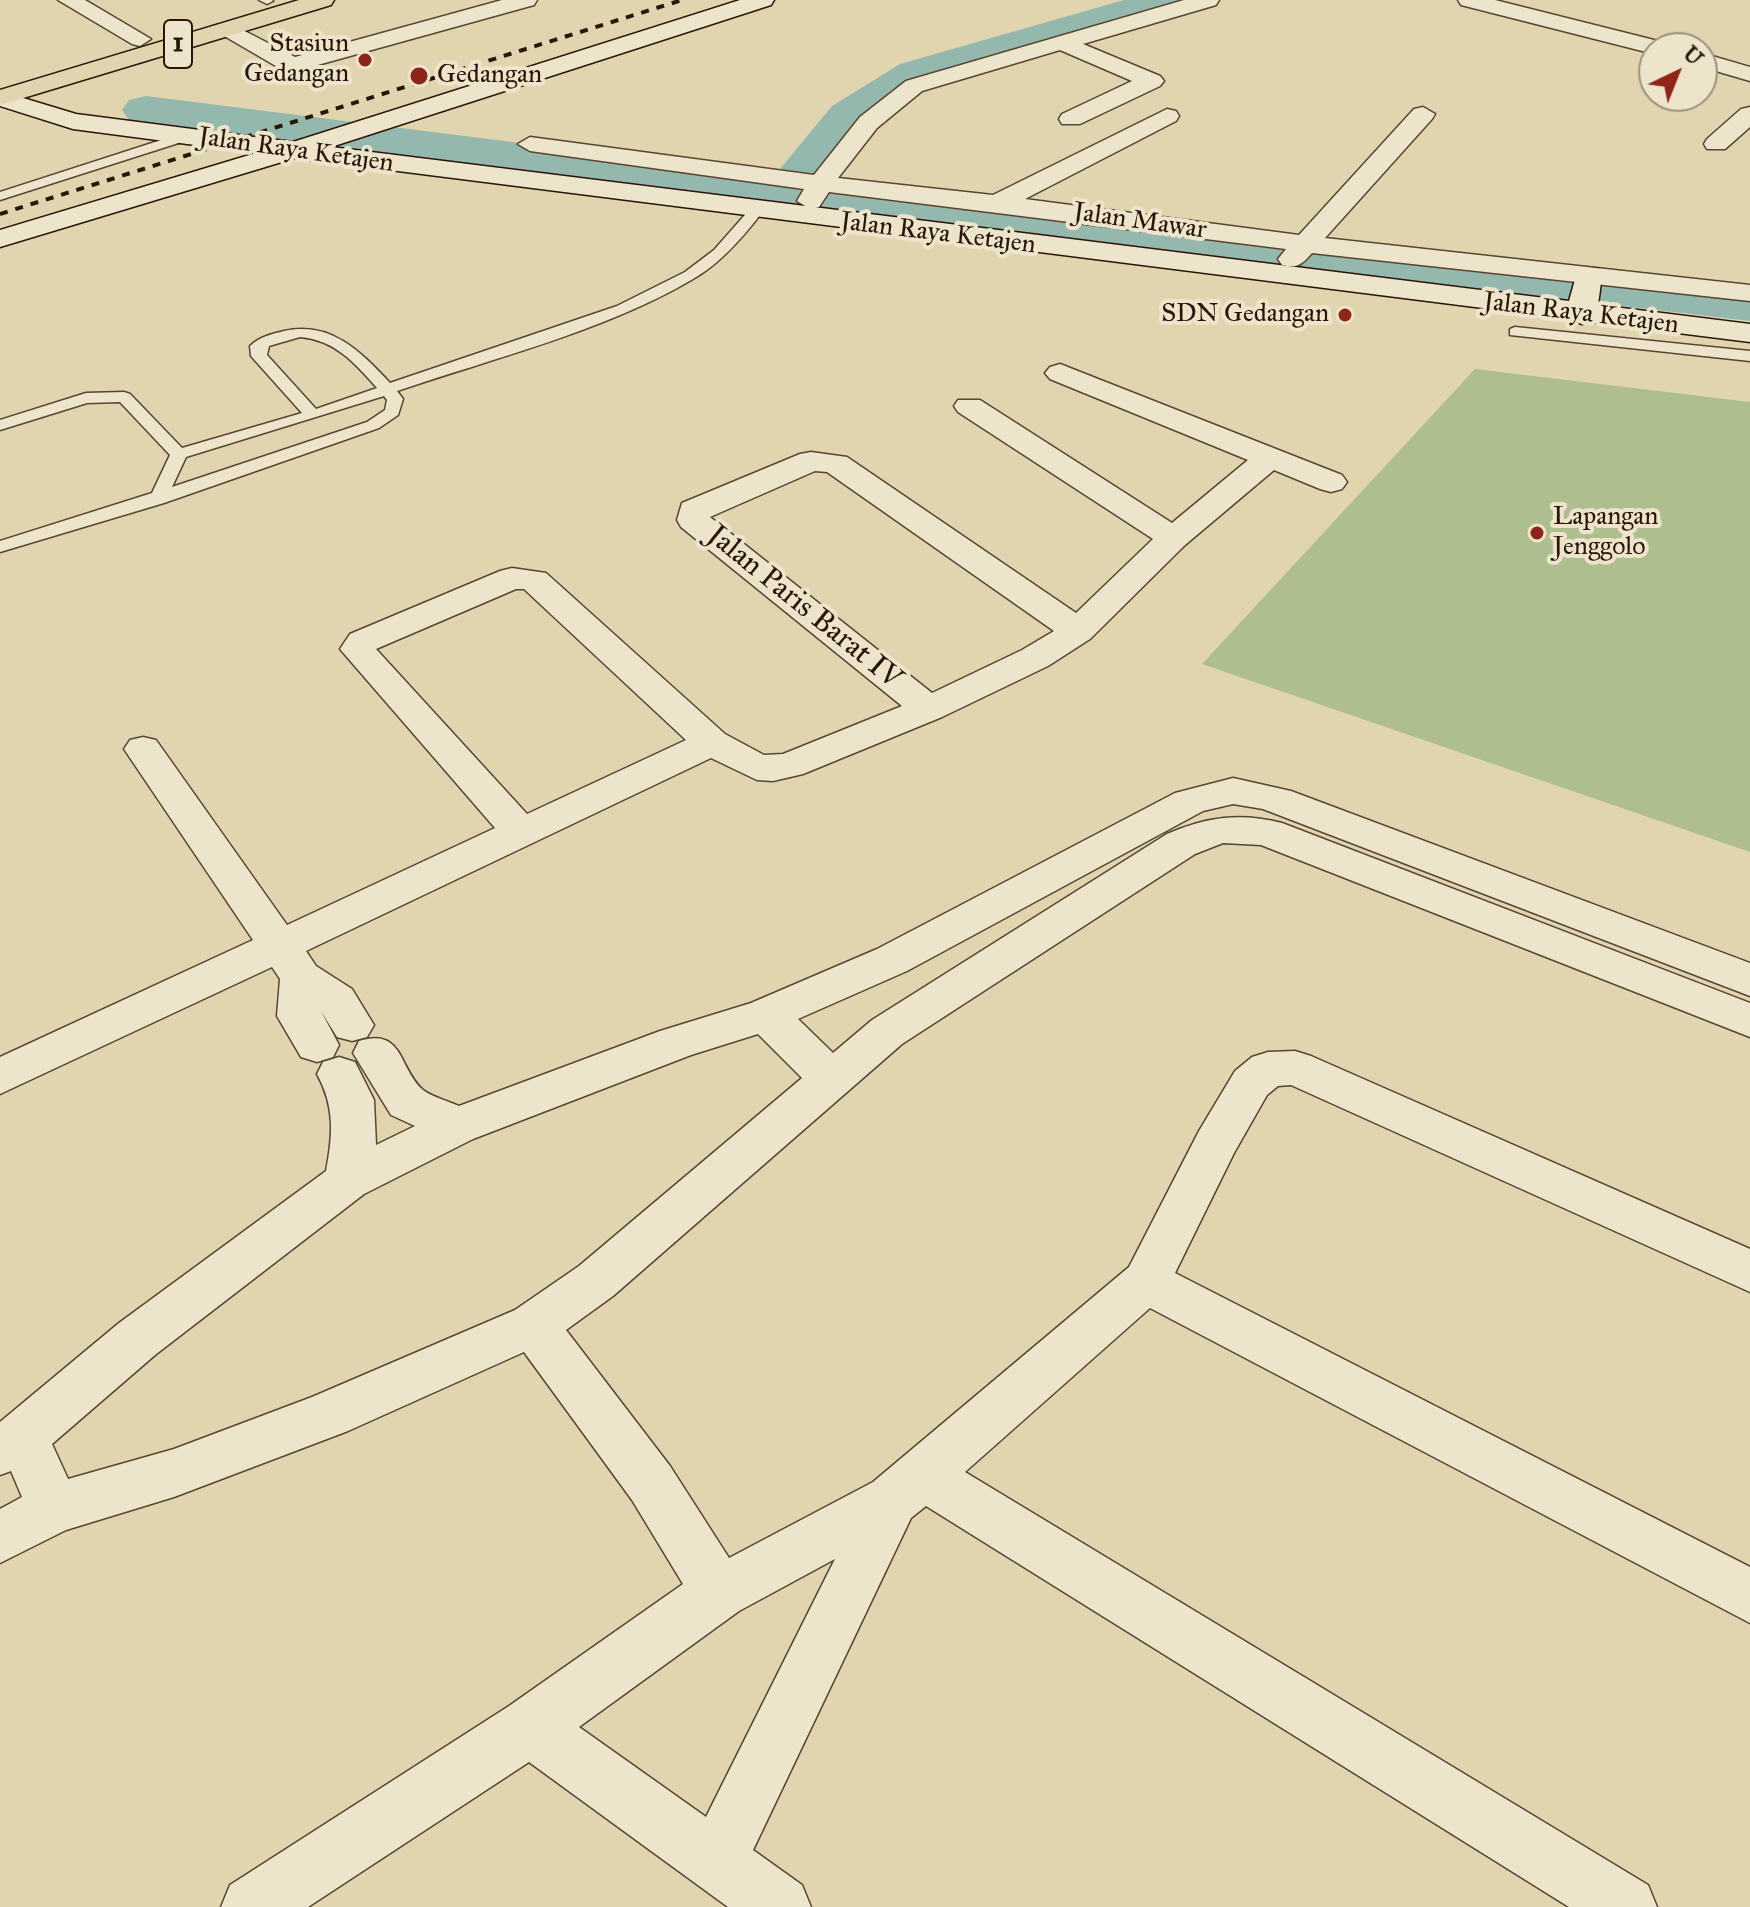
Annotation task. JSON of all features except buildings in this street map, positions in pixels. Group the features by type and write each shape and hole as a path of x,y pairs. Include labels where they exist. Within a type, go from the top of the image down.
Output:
{"highway":[{"name":"1","path":"7,86 140,39 267,0"},
{"name":"1","path":"7,86 117,63 323,0"},
{"path":"80,108 65,86 117,63"}],"street":[{"path":"69,0 140,39"},
{"path":"225,30 289,64 296,64 526,0"},
{"path":"0,239 291,151 763,0"},
{"path":"812,200 867,122 889,102 914,86 1208,0"},
{"path":"1469,0 1638,43"},
{"path":"1064,44 1152,81 1071,119"},
{"path":"1718,65 1750,74"},
{"name":"Jalan Raya Ketajen","path":"7,86 80,108 127,129"},
{"name":"Jalan Raya Ketajen","path":"7,86 61,118 127,129 756,211 812,200 1585,294 1750,341"},
{"path":"1292,260 1423,114"},
{"path":"1716,144 1750,114"},
{"path":"997,203 1167,116"},
{"name":"Jalan Mawar","path":"530,144 743,175 812,200 997,203 1292,260 1585,294 1750,293"},
{"path":"1060,373 1331,482"},
{"path":"969,406 1173,538"},
{"path":"521,832 358,649 363,642 512,578 534,580 712,743 757,767 790,765 929,709 1035,658 1078,631 1173,538 1270,458"},
{"name":"Jalan Paris Barat IV","path":"929,709 693,520 694,510 704,503 811,461 836,464 1078,631"},
{"path":"3,1068 290,962 521,832 712,743"},
{"path":"143,749 290,962 299,1016 346,1049 407,1102 457,1126"},
{"path":"54,1508 11,1444 137,1339 347,1181 457,1126 676,1043 766,1015 892,960 1189,802 1223,790 1243,790 1277,800 1400,863 1750,1021"},
{"path":"0,1537 54,1508 174,1473 330,1414 533,1325 596,1281 887,1032 1181,844 1206,832 1230,827 1268,833 1400,863 1750,980"},
{"path":"766,1015 830,1078"},
{"path":"346,1049 349,1089 358,1117 347,1181"},
{"path":"252,1907 530,1727 719,1592 907,1487 1146,1282 1215,1144 1251,1083 1268,1069 1295,1068 1750,1271"},
{"path":"1146,1282 1750,1596"},
{"path":"533,1325 651,1483 719,1592"},
{"path":"716,1861 907,1487"},
{"path":"907,1487 1626,1907"},
{"path":"530,1727 780,1907"}],"lane":[{"path":"0,196 186,136"},
{"path":"158,499 179,454 313,415 622,309 690,275 719,253 756,211"},
{"path":"0,547 158,499 373,425 392,412 395,399 338,341 323,333 298,331 263,342 258,346 259,356 313,415"},
{"path":"1515,332 1750,341"},
{"path":"0,425 86,398 124,397 179,454"}],"green space":[{"name":"Lapangan Jenggolo","path":"1475,369 1750,402 1750,852 1202,664"}],"waterway":[{"path":"798,178 849,116 917,74 1172,0"},
{"path":"146,110 788,192 1750,304"}],"railway":[{"path":"0,214 682,0"}],"place":[{"name":"Stasiun Gedangan","path":"365,60"},
{"name":"Gedangan","path":"419,76"},
{"name":"SDN Gedangan","path":"1345,315"},
{"name":"Lapangan Jenggolo","path":"1537,533"}]}
